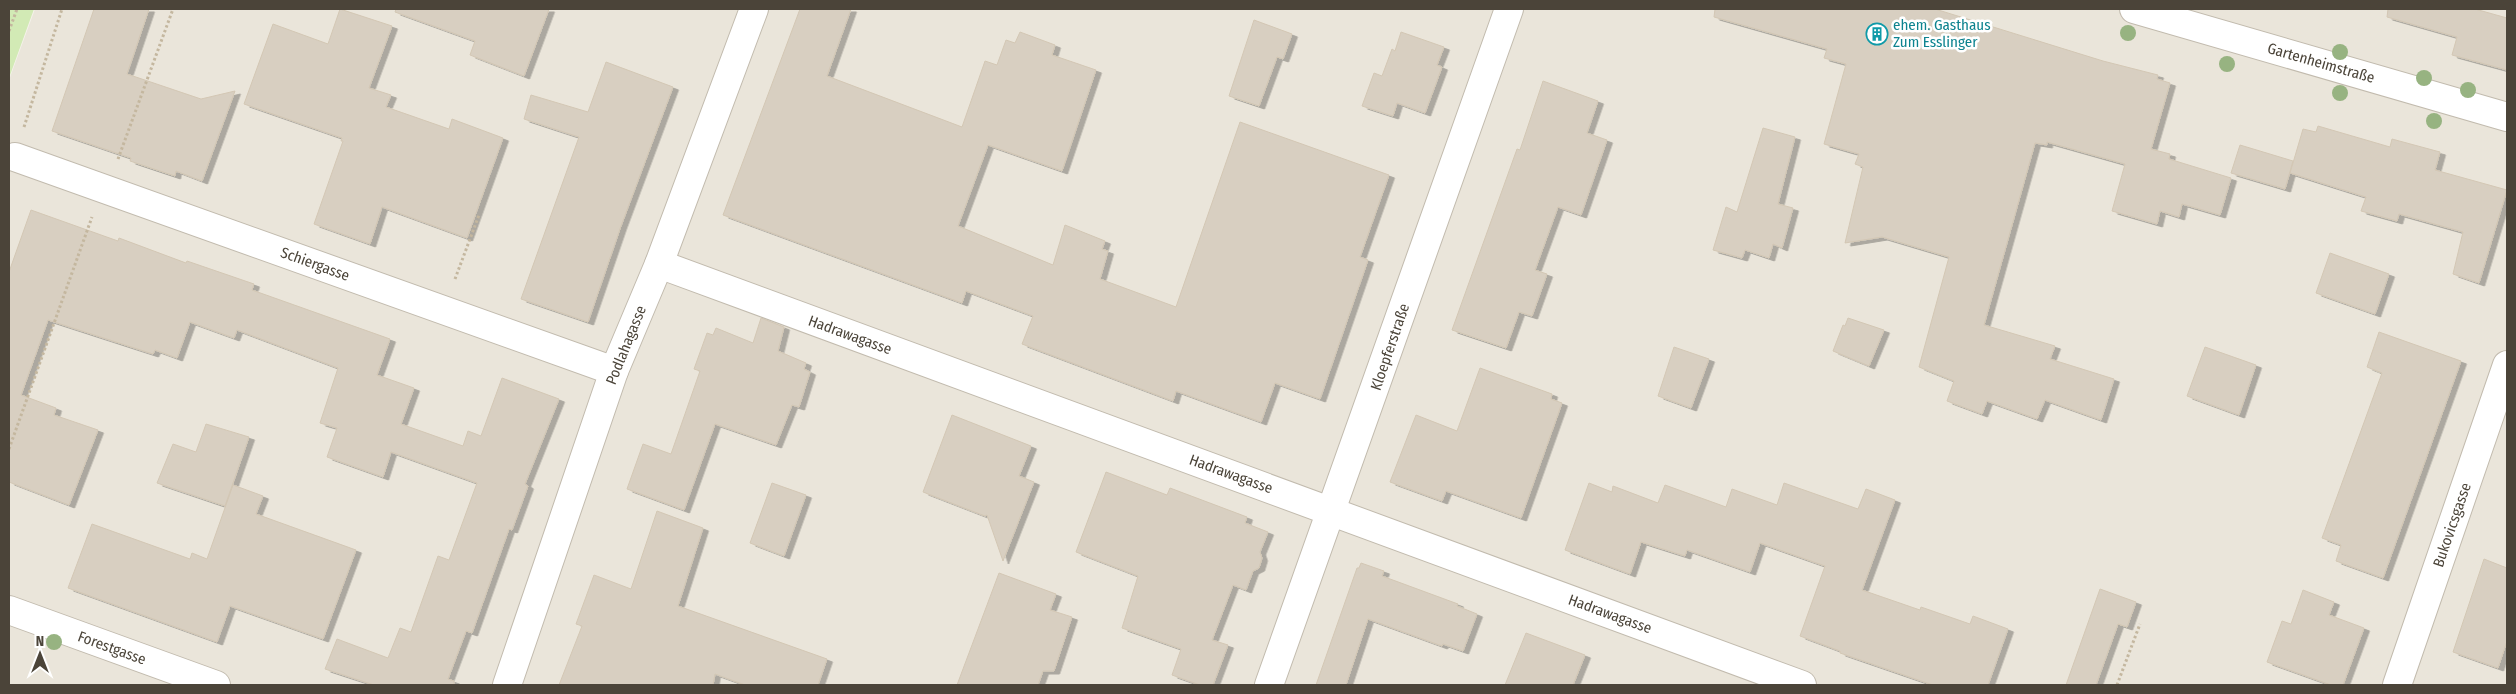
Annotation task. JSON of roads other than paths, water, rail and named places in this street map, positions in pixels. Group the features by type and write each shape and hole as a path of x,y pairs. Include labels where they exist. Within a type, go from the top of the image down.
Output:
{"street":[{"name":"Podlahagasse","path":"507,685 614,371 659,264 754,9"},
{"name":"Kloepferstraße","path":"1269,685 1509,9"},
{"name":"Gartenheimstraße","path":"2134,9 2507,117"},
{"name":"Schiergasse","path":"15,157 614,371"},
{"name":"Hadrawagasse","path":"659,264 1802,685"},
{"name":"Bukovicsgasse","path":"2397,685 2507,365"},
{"name":"Forestgasse","path":"9,610 216,685"}],"place":[{"name":"ehem. Gasthaus Zum Esslinger","path":"1877,34"}]}
